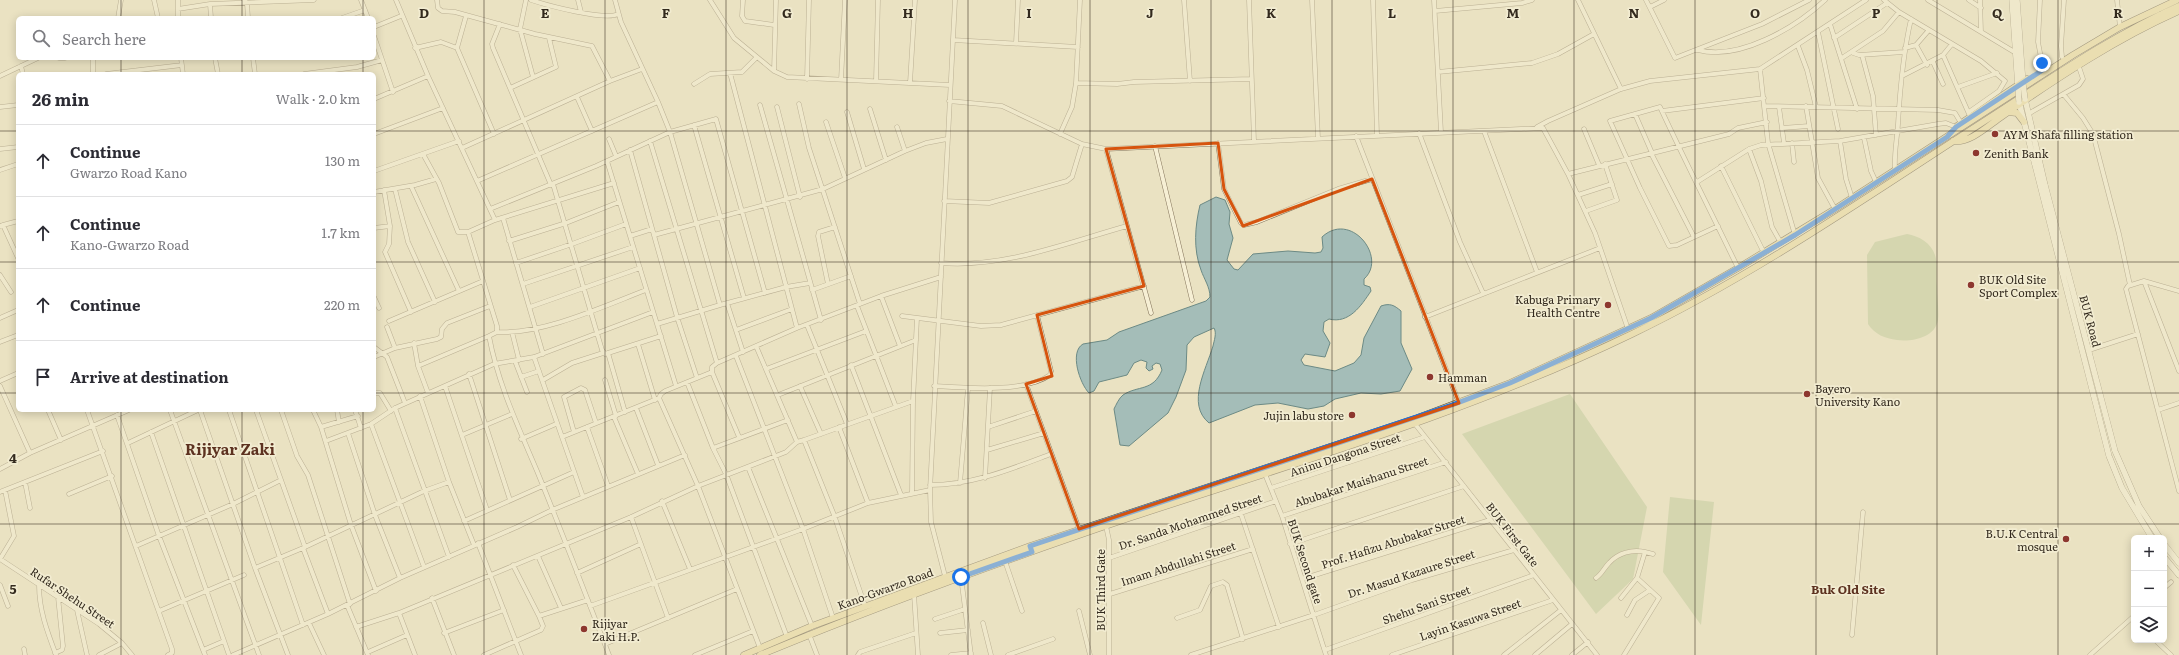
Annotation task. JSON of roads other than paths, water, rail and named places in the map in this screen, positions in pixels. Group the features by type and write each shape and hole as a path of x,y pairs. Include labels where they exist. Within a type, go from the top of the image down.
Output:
{"main road":[{"path":"2012,0 2016,53 2019,60"},
{"path":"2017,0 2020,85 2022,101"},
{"name":"Kano-Gwarzo Road","path":"744,655 760,652 787,637 833,618 945,576 1031,549 1079,529 1489,394 1651,318 1795,235 2091,44 2120,27 2177,0"},
{"path":"760,652 1005,561 1031,549 1106,526 1415,424 1630,335 1711,292 1791,246 2107,41 2179,6"},
{"path":"1953,142 1965,141 2007,113 2022,101 2112,46 2179,11"},
{"path":"2107,41 2112,46"},
{"path":"1947,137 1969,114 2020,85 2079,47 2091,44"},
{"name":"BUK Road","path":"2022,101 2028,114 2109,456 2122,488 2150,535"},
{"name":"BUK Road","path":"2022,101 2024,122 2071,297 2088,350 2118,458 2139,506 2158,535"},
{"path":"2007,113 2014,111 2024,122"},
{"path":"2167,548 2179,562"},
{"path":"2167,560 2179,575"}],"street":[{"path":"118,16 121,0"},
{"path":"154,0 158,16"},
{"path":"178,0 178,16"},
{"path":"178,9 213,2 314,0"},
{"path":"361,0 367,16"},
{"path":"396,0 401,16 495,220"},
{"path":"437,0 438,8 442,11 500,24 549,38 592,46 610,82"},
{"path":"526,0 520,30 533,77"},
{"path":"531,0 581,12 603,15 618,14"},
{"path":"578,0 581,12"},
{"path":"615,0 618,14 670,132 720,305"},
{"path":"710,0 734,38 756,58 774,71 787,77 950,85"},
{"path":"743,0 742,16 745,21 774,25"},
{"path":"774,71 774,25 776,0"},
{"path":"807,79 809,0"},
{"path":"842,80 845,0"},
{"path":"876,81 878,0"},
{"path":"910,82 915,0"},
{"path":"945,576 931,522 930,487 955,0"},
{"path":"1016,43 1018,0"},
{"path":"1060,134 1072,107 1076,83 1080,0"},
{"path":"1184,0 1190,80"},
{"path":"1249,0 1254,141"},
{"path":"1312,0 1318,138"},
{"path":"1373,0 1377,135"},
{"path":"1434,0 1441,132"},
{"path":"1435,11 1522,4 1532,0"},
{"path":"1578,0 1621,89"},
{"path":"1646,0 1674,58 1762,24 1809,0"},
{"path":"1650,7 1664,0"},
{"path":"1697,50 1709,53 1750,47 1795,23 1825,0"},
{"path":"1537,128 1621,89 1650,81 1760,69 1798,46 1866,0"},
{"path":"1930,0 2016,53"},
{"path":"1969,0 1981,8"},
{"path":"1980,0 1981,32"},
{"path":"2040,0 2038,42 2042,63 2047,67"},
{"path":"2062,57 2061,46 2064,0"},
{"path":"2117,0 2120,27"},
{"path":"211,16 213,2"},
{"path":"245,2 248,16"},
{"path":"1834,38 1886,2 1899,12 1952,44 1997,74 2005,81 2004,85 1969,114 1958,86 1943,56"},
{"path":"348,16 365,10"},
{"path":"1842,58 1853,53 1883,31 1899,12"},
{"path":"376,26 401,16"},
{"path":"466,16 457,48 494,134"},
{"path":"1895,170 1894,153 1904,50 1911,19"},
{"path":"500,24 492,44 559,200 584,288 625,412"},
{"path":"1830,24 1857,109"},
{"path":"1853,53 1862,55 1904,50 1916,45 1929,30"},
{"path":"1818,32 1838,129"},
{"path":"1438,72 1532,63 1558,54 1594,34"},
{"path":"510,88 556,67 549,38"},
{"path":"953,40 1078,47"},
{"path":"376,42 393,92"},
{"path":"416,48 441,42 457,48"},
{"path":"1902,76 1934,62 1943,56 1952,44"},
{"path":"1916,45 1927,65"},
{"path":"1798,46 1810,77 1816,107"},
{"path":"1862,55 1873,96 1876,135"},
{"path":"694,84 710,74 745,71 756,58"},
{"path":"0,76 34,60"},
{"path":"93,60 94,72"},
{"path":"181,60 183,72"},
{"path":"215,60 218,72"},
{"path":"253,60 255,72"},
{"path":"318,72 358,66 382,60"},
{"path":"1934,62 1943,84"},
{"path":"21,66 22,72"},
{"path":"125,72 182,66"},
{"path":"2028,114 2064,95 2082,80 2083,74 2079,67"},
{"path":"462,148 642,69"},
{"path":"1760,69 1767,122 1768,143 1795,235"},
{"path":"730,73 797,328"},
{"path":"1958,86 1997,74"},
{"path":"376,98 428,76"},
{"path":"1076,83 1117,84 1190,80 1252,79"},
{"path":"2064,95 2083,118 2093,134 2119,234 2130,285"},
{"path":"577,97 592,131"},
{"path":"1662,111 1764,98"},
{"path":"949,101 1002,106 1082,144 1106,149 1419,133 1537,128 1544,129 1586,211 1628,329"},
{"path":"477,181 658,102"},
{"path":"799,104 809,148 851,276 866,331 896,407"},
{"path":"0,107 16,105"},
{"path":"760,105 821,320"},
{"path":"1696,182 1749,148 1768,143 1812,143 1840,141 1864,138 1941,123 1958,125 1955,112 1899,108 1834,109 1806,106 1765,106"},
{"path":"1779,106 1784,143"},
{"path":"1806,106 1820,184 1835,209"},
{"path":"777,107 800,197"},
{"path":"1718,226 1677,246 1668,246 1610,121 1659,107 1662,111 1678,146 1718,226 1738,268"},
{"path":"376,133 443,108"},
{"path":"870,110 886,160"},
{"path":"847,112 864,169"},
{"path":"1635,114 1652,153 1694,237"},
{"path":"490,209 607,161 670,132 713,119 717,120 765,293"},
{"path":"826,122 845,178"},
{"path":"1568,174 1729,134 1738,128 1767,122"},
{"path":"694,125 744,298"},
{"path":"1782,128 1809,126"},
{"path":"897,127 905,151"},
{"path":"1584,129 1600,165"},
{"path":"1484,131 1537,272"},
{"path":"1419,133 1460,242 1483,293"},
{"path":"1356,136 1459,403"},
{"path":"1864,138 1871,171 1876,182"},
{"path":"609,139 616,156"},
{"path":"654,235 823,190 845,178 905,151 926,143 947,139"},
{"path":"376,170 459,141"},
{"path":"650,141 717,363"},
{"path":"1840,141 1846,179 1852,198"},
{"path":"1218,143 1224,189 1241,223 1244,224 1256,222 1338,189 1372,179"},
{"path":"1792,143 1794,162"},
{"path":"944,201 990,203 1067,181 1072,177 1082,144"},
{"path":"1155,146 1192,300"},
{"path":"0,149 16,147"},
{"path":"1749,148 1760,181 1772,227 1781,243"},
{"path":"1106,149 1151,313"},
{"path":"630,150 677,317 697,378"},
{"path":"423,154 436,179 458,232 461,234 495,220 614,183"},
{"path":"607,161 676,386"},
{"path":"1586,211 1616,200 1605,164"},
{"path":"0,170 16,165"},
{"path":"1721,166 1764,253"},
{"path":"376,192 411,186 436,179"},
{"path":"1578,195 1612,184"},
{"path":"411,186 459,291"},
{"path":"396,189 408,242 435,302"},
{"path":"384,190 390,226 389,244 385,252 411,312"},
{"path":"509,241 566,223 619,202"},
{"path":"503,218 543,354"},
{"path":"16,222 2,225 16,254"},
{"path":"516,263 626,224"},
{"path":"376,228 390,226"},
{"path":"942,263 983,264 1012,259 1127,226"},
{"path":"828,284 818,236 819,232 835,227"},
{"path":"630,236 652,229"},
{"path":"468,232 497,332"},
{"path":"523,284 633,246"},
{"path":"1425,317 1600,248"},
{"path":"530,307 640,268"},
{"path":"0,275 11,292"},
{"path":"812,290 851,276"},
{"path":"739,437 712,372 712,367 717,363 736,356 797,328 881,296 940,277"},
{"path":"389,321 483,281"},
{"path":"2144,281 2179,371"},
{"path":"2179,291 2144,281 2130,285 2126,289 2179,491"},
{"path":"657,324 701,309 786,287 810,283"},
{"path":"0,287 6,285"},
{"path":"902,316 981,326 1001,325 1144,286"},
{"path":"418,366 497,332 512,332 536,328 592,311 646,290"},
{"path":"881,296 900,346"},
{"path":"376,301 379,308"},
{"path":"727,303 743,352"},
{"path":"376,356 395,348 441,337 442,329 447,324 490,306"},
{"path":"736,330 792,309"},
{"path":"0,318 16,311"},
{"path":"326,442 371,424 405,403 494,364 534,357 653,312"},
{"path":"934,386 990,388 1026,384 1050,375 1037,315"},
{"path":"912,493 913,401 917,318"},
{"path":"807,325 847,424"},
{"path":"387,327 395,348"},
{"path":"766,369 817,351 866,331"},
{"path":"512,332 517,361 527,392"},
{"path":"2088,350 2138,334"},
{"path":"0,342 16,336"},
{"path":"489,336 494,364 521,438 565,542 609,655"},
{"path":"543,380 572,363 661,336"},
{"path":"778,395 827,374 916,340"},
{"path":"414,343 418,366 428,393"},
{"path":"638,344 657,399 685,455 698,486 760,652"},
{"path":"756,346 797,442"},
{"path":"376,348 387,357 405,403"},
{"path":"736,356 803,529 833,618"},
{"path":"534,357 543,380 556,424 562,436 583,497"},
{"path":"852,365 901,495"},
{"path":"521,377 539,371"},
{"path":"562,436 636,408 657,399 661,394 676,386 712,372"},
{"path":"0,381 16,374"},
{"path":"469,374 510,500"},
{"path":"605,380 615,416 638,474"},
{"path":"687,382 713,448 726,474 787,637"},
{"path":"1026,384 1079,529"},
{"path":"0,386 30,453"},
{"path":"445,386 486,510"},
{"path":"800,386 821,434"},
{"path":"574,432 564,397 581,388 584,390 596,423"},
{"path":"960,483 968,388"},
{"path":"984,478 990,388"},
{"path":"376,393 380,393 391,411"},
{"path":"420,396 464,521 490,574 521,655"},
{"path":"356,627 399,613 490,574 538,556 565,542 631,517 662,501 726,474 775,457 786,452 797,442 913,401"},
{"path":"2158,410 2179,403"},
{"path":"395,408 449,557"},
{"path":"636,408 658,465"},
{"path":"988,427 1036,411"},
{"path":"49,412 61,440"},
{"path":"87,412 112,476 172,649 172,652 168,655"},
{"path":"0,469 30,453 94,427 121,412"},
{"path":"171,412 208,516 233,579 259,655"},
{"path":"128,443 174,420 194,412"},
{"path":"200,412 255,568 288,655"},
{"path":"230,412 303,625"},
{"path":"257,412 328,614"},
{"path":"282,412 297,456 308,475 356,627 368,654 408,635"},
{"path":"314,412 326,442 351,525 376,591"},
{"path":"337,412 339,422"},
{"path":"356,412 361,428"},
{"path":"462,435 512,414"},
{"path":"117,415 128,443 159,536 205,655"},
{"path":"321,427 358,416"},
{"path":"713,448 763,427 788,420"},
{"path":"371,424 424,567"},
{"path":"521,438 556,424"},
{"name":"BUK First Gate","path":"1415,424 1597,655"},
{"path":"587,427 608,486"},
{"path":"839,427 868,503"},
{"path":"151,432 185,525 206,591 229,655"},
{"path":"348,433 375,515 400,578"},
{"path":"987,450 1044,433"},
{"name":"Aninu Dangona Street","path":"1271,488 1425,437"},
{"path":"804,440 834,515 865,606"},
{"path":"0,492 102,451"},
{"path":"590,606 656,583 724,556 777,539 834,515 868,503 912,493 930,487 984,478 1051,454"},
{"path":"233,655 349,605 400,578 517,527 552,510 685,455"},
{"name":"Abubakar Maishanu Street","path":"1282,516 1446,462"},
{"path":"748,467 812,626"},
{"path":"2174,472 2179,470"},
{"path":"464,521 574,472"},
{"name":"BUK Second gate","path":"1265,474 1282,516 1326,655"},
{"path":"69,494 112,476"},
{"path":"136,546 208,516 281,480"},
{"path":"25,482 30,508"},
{"path":"255,568 304,548 424,491 449,482"},
{"path":"1290,544 1464,486"},
{"path":"0,559 14,536 5,490"},
{"path":"662,501 690,569"},
{"name":"Dr. Sanda Mohammed Street","path":"1109,558 1276,501"},
{"path":"1852,635 1862,512"},
{"path":"1241,514 1279,627"},
{"path":"631,517 668,618"},
{"name":"Prof. Hafizu Abubakar Street","path":"1302,579 1490,520"},
{"name":"BUK Third Gate","path":"1106,526 1110,594 1109,655"},
{"path":"577,573 641,544"},
{"name":"Imam Abdullahi Street","path":"1110,594 1253,549"},
{"name":"Dr. Masud Kazaure Street","path":"1191,655 1314,616 1412,580 1514,550"},
{"path":"1596,578 1611,561 1621,554 1633,551 1653,554"},
{"path":"1621,598 1637,578 1645,552"},
{"path":"538,556 561,608"},
{"name":"Rufar Shehu Street","path":"0,559 108,630 132,655"},
{"path":"1005,561 1022,611"},
{"path":"484,655 516,642 543,628 539,616 513,566"},
{"path":"159,611 244,575"},
{"name":"Shehu Sani Street","path":"1325,650 1534,575"},
{"path":"951,655 971,654 961,577"},
{"path":"1624,655 1658,601 1657,595 1637,578"},
{"path":"1177,618 1200,610 1206,592 1211,586 1223,582 1227,585 1243,638"},
{"path":"2167,585 2171,582"},
{"path":"39,584 39,602 42,615 56,654 62,650 63,646 58,597"},
{"path":"0,585 8,606"},
{"path":"605,644 737,589"},
{"path":"1627,615 1635,600 1650,590"},
{"path":"914,594 917,655"},
{"path":"432,598 444,633 454,655"},
{"path":"539,616 588,600"},
{"name":"Layin Kasuwa Street","path":"1392,655 1553,600"},
{"path":"935,619 965,609"},
{"path":"77,610 86,655"},
{"path":"444,633 504,610"},
{"path":"1504,655 1561,610"},
{"path":"1079,611 1090,655"},
{"path":"399,613 415,655"},
{"path":"2090,655 2131,619"},
{"path":"308,623 324,655"},
{"path":"983,623 991,655"},
{"path":"1535,655 1572,624"},
{"path":"940,633 968,630"},
{"path":"695,655 753,631"},
{"path":"809,634 817,655"},
{"path":"858,655 860,652 916,634"},
{"path":"1008,655 1053,639"},
{"path":"203,650 224,641"},
{"path":"1572,655 1588,642"},
{"path":"99,655 122,643"},
{"path":"2158,643 2169,655"},
{"path":"24,649 25,655"}],"water":[{"path":"1216,197 1225,200 1230,212 1229,224 1233,238 1227,260 1234,269 1238,270 1253,254 1288,251 1321,252 1323,248 1322,237 1333,230 1344,229 1354,233 1363,240 1369,249 1372,260 1370,270 1364,279 1364,285 1370,287 1371,291 1359,308 1348,316 1343,319 1329,319 1324,322 1323,331 1330,343 1325,357 1305,354 1301,360 1304,365 1335,371 1354,363 1361,355 1364,338 1381,306 1392,305 1401,311 1401,343 1412,369 1400,391 1381,394 1361,393 1335,399 1324,406 1308,409 1278,403 1255,405 1209,423 1202,415 1198,397 1215,339 1214,328 1194,337 1187,345 1186,370 1176,397 1168,413 1129,446 1120,445 1114,409 1123,395 1150,385 1154,382 1162,370 1160,364 1156,363 1152,366 1153,369 1149,371 1146,368 1147,362 1141,360 1134,363 1127,375 1099,382 1094,391 1089,393 1082,383 1077,368 1076,361 1079,348 1083,344 1107,340 1119,332 1206,301 1210,297 1209,290 1198,262 1196,229 1200,205"}],"place":[{"name":"AYM Shafa filling station","path":"1995,134"},
{"name":"Zenith Bank","path":"1976,153"},
{"name":"BUK Old Site Sport Complex","path":"1971,285"},
{"name":"Kabuga Primary Health Centre","path":"1608,305"},
{"name":"Hamman","path":"1430,377"},
{"name":"Bayero University Kano","path":"1807,394"},
{"name":"Jujin labu store","path":"1352,415"},
{"name":"B.U.K Central mosque","path":"2066,539"},
{"name":"Rijiyar Zaki H.P.","path":"584,629"}],"district":[{"name":"Rijiyar Zaki","path":"230,448"},
{"name":"Buk Old Site","path":"1848,589"}]}
